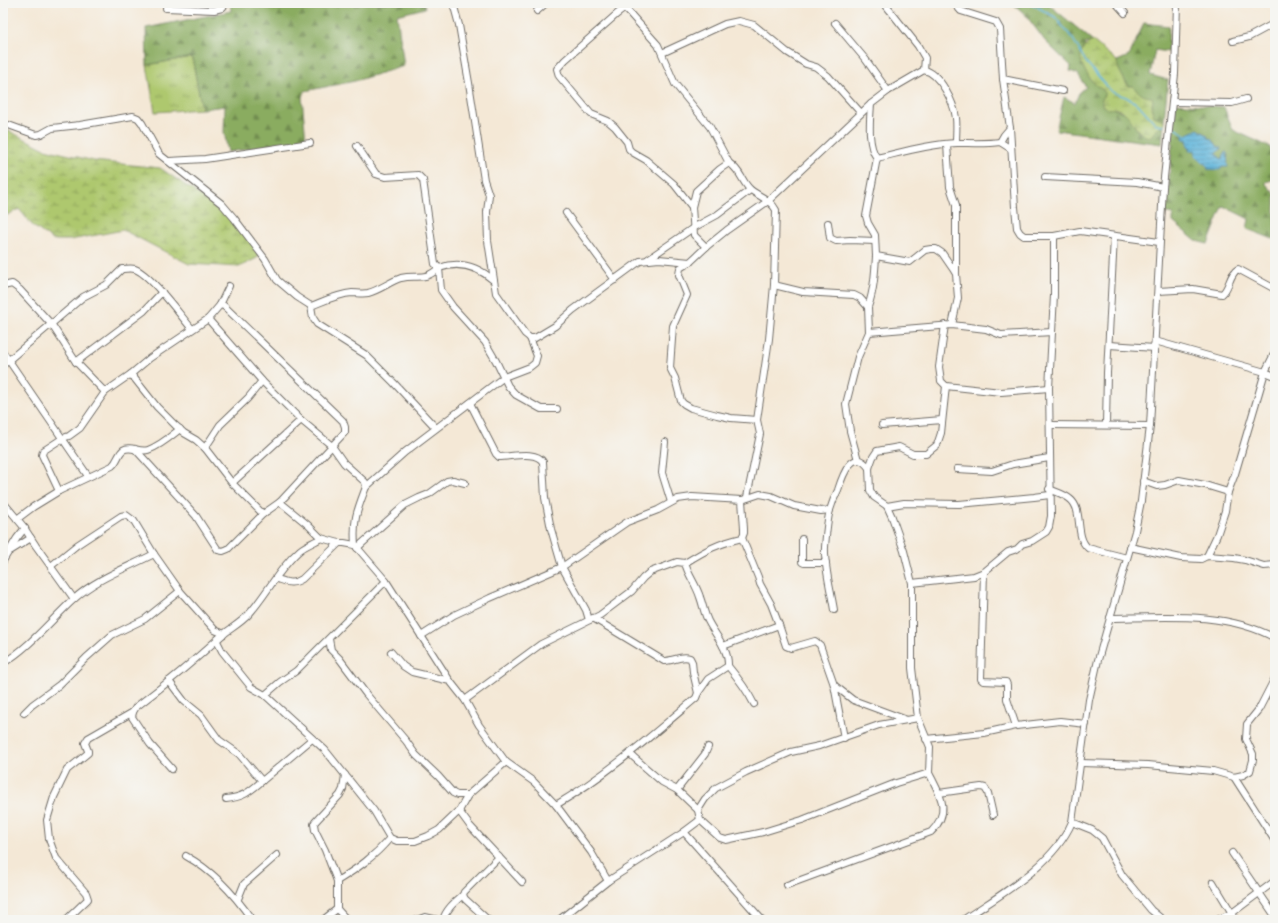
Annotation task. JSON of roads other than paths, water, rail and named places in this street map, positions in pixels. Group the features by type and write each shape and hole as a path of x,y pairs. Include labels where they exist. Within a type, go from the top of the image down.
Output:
{"street":[{"path":"166,8 214,10 222,8 227,3"},
{"path":"356,547 354,527 355,517 366,487 405,452 504,377 530,367 535,363 536,356 530,338 516,323 499,299 493,280 488,241 488,195 484,180 459,24 453,3"},
{"path":"537,10 546,3"},
{"path":"884,3 918,46 925,58 924,70"},
{"path":"954,3 961,11 996,22 1000,29 1003,79 1012,149 1017,228 1020,233 1024,236 1054,236 1080,231 1114,237 1159,242"},
{"path":"1116,3 1125,13"},
{"path":"963,920 1025,877 1046,859 1066,836 1072,822 1089,700 1098,660 1135,531 1141,501 1150,426 1158,291 1159,242 1163,187 1173,102 1177,3"},
{"path":"692,207 674,184 646,160 629,149 627,142 615,127 608,121 591,114 559,76 557,69 565,60 617,14 623,6 658,45 675,84 710,127 730,163 741,174 750,190 774,205 777,215 774,285 769,339 757,420 760,434 744,499 744,534 742,538 760,584 771,604 786,646 791,648 815,641 820,645 834,685 844,738"},
{"path":"662,53 725,24 739,21 754,25 787,52 806,64 816,67 828,76 862,113"},
{"path":"1233,41 1248,37 1275,23"},
{"path":"836,24 866,60 888,91"},
{"path":"757,420 731,418 717,415 691,408 681,401 675,378 670,368 673,326 687,295 679,275 680,268 690,262 706,247 768,201 871,104 888,91 924,70 929,71 937,78 951,101 956,117 956,143"},
{"path":"1003,79 1063,91"},
{"path":"1173,102 1232,103 1246,99"},
{"path":"871,104 871,137 873,154 877,158"},
{"path":"3,123 36,135 52,128 133,116 138,118 159,154 222,204 265,260 277,280 297,298 311,306"},
{"path":"1000,142 1010,128"},
{"path":"877,158 923,148 956,143 1000,142 1012,149"},
{"path":"169,161 205,159 310,143"},
{"path":"947,144 950,187 956,205 956,274 958,298 952,325"},
{"path":"358,146 376,174 385,177 418,175 423,180 435,264 439,268 441,290 485,342 508,386 516,395 541,409 557,409"},
{"path":"858,460 850,431 846,404 858,357 869,332 868,307 872,296 876,256 875,235 866,216 877,158"},
{"path":"706,247 694,235 692,207 696,191 720,169 730,163"},
{"path":"1045,177 1137,182 1163,187"},
{"path":"647,260 693,228 717,215 750,190"},
{"path":"566,213 615,280"},
{"path":"828,223 830,238 832,240 875,241"},
{"path":"912,583 974,576 984,572 1008,552 1017,549 1022,544 1032,541 1046,532 1049,527 1049,388 1054,236"},
{"path":"1106,425 1114,237"},
{"path":"876,256 910,262 925,250 936,250 942,254 956,274"},
{"path":"530,338 535,338 555,326 573,310 640,261 660,259 690,262"},
{"path":"311,306 332,298 352,293 365,294 375,291 391,281 406,277 422,277 431,275 439,268 451,265 469,266 484,272 493,280"},
{"path":"3,365 52,325 83,297 106,285 122,269 134,269 142,273 162,292 192,329"},
{"path":"1158,291 1193,289 1222,294 1227,288 1234,272 1238,269 1275,289"},
{"path":"3,286 12,284 20,290 52,325 76,362 105,392"},
{"path":"774,285 802,292 854,295 860,298 868,307"},
{"path":"59,491 42,455 43,450 63,438 70,436 80,428 105,392 132,374 150,358 208,319 220,305 229,286"},
{"path":"76,362 144,311 162,292"},
{"path":"135,449 196,516 218,550 223,551 228,549 263,514 280,502 345,432 343,421 224,306 220,305"},
{"path":"311,306 313,318 318,324 366,355 436,428"},
{"path":"208,319 262,381 301,420 332,446 344,464 365,482 366,487"},
{"path":"945,325 939,367 941,381 946,386 1001,392 1049,388"},
{"path":"869,332 952,325 986,329 1001,335 1052,332"},
{"path":"1109,345 1155,345 1265,372 1275,376"},
{"path":"3,352 88,476"},
{"path":"1130,547 1181,558 1201,559 1206,556 1217,535 1225,511 1228,492 1235,474 1265,372 1275,352"},
{"path":"132,374 157,407 180,429 205,448 232,484 263,514"},
{"path":"205,448 220,426 248,398 262,381"},
{"path":"787,885 931,832 941,821 943,809 942,800 929,773 930,747 918,718 912,668 912,583 904,551 887,506 871,494 869,468 876,451 899,447 913,454 926,454 937,445 941,433 946,386"},
{"path":"470,403 496,454 499,457 534,455 540,458 543,462 544,498 550,529 562,567 591,619 664,661 670,661 683,657 690,658 698,693"},
{"path":"232,484 301,420"},
{"path":"882,425 942,420"},
{"path":"1050,425 1150,426"},
{"path":"17,519 59,491 112,466 124,449 129,448 147,450 160,444 180,429"},
{"path":"665,442 661,469 671,502"},
{"path":"958,468 992,471 1013,464 1049,458"},
{"path":"834,610 825,548 830,510 841,480 848,467 854,461 858,460 863,461 869,468"},
{"path":"356,547 405,506 418,498 429,494 447,481 453,480 465,483"},
{"path":"1143,481 1157,486 1179,480 1205,485 1228,492"},
{"path":"887,506 904,503 959,504 1034,498 1050,492 1068,497 1074,503 1084,544 1088,548 1127,558"},
{"path":"421,636 454,616 476,605 562,567 627,522 658,510 678,499 692,497 744,499 760,494 771,496 794,506 821,512 830,510"},
{"path":"3,502 25,528 74,599"},
{"path":"280,502 321,538 356,547 386,581 450,681 465,700 479,725 506,762 534,782 556,805 591,852 608,881"},
{"path":"51,566 91,535 112,521 126,515 134,521 154,554 180,591 215,630 224,634"},
{"path":"3,561 25,528"},
{"path":"8,553 31,538"},
{"path":"66,920 88,899 86,893 56,858 48,839 47,820 54,797 67,770 88,753 85,743 88,738 132,712 136,707 248,615 277,579 281,571 301,549 321,538"},
{"path":"465,700 541,644 591,619 632,591 650,572 677,562 685,563 708,548 742,538"},
{"path":"802,539 802,562 826,563"},
{"path":"277,579 291,583 302,579 339,543"},
{"path":"3,663 35,637 74,599 96,582 154,554"},
{"path":"1206,556 1246,560 1264,566 1275,566"},
{"path":"685,563 687,571 701,597 708,622 723,646 728,666 747,690 754,704"},
{"path":"984,572 981,679 983,681 1006,682 1007,699 1016,726"},
{"path":"265,695 296,671 386,581"},
{"path":"24,713 32,705 64,681 86,658 112,635 145,619 180,591"},
{"path":"1110,618 1213,619 1237,624 1268,634 1275,638"},
{"path":"723,646 779,625"},
{"path":"329,639 331,650 416,755 453,793 457,795 468,795"},
{"path":"217,641 222,651 251,687 265,695 325,750 374,811 390,838 397,841 421,840 440,830 459,810 468,795 506,762"},
{"path":"318,649 331,650"},
{"path":"391,652 403,666 412,672 450,681"},
{"path":"556,805 606,772 630,754 696,698 708,679 728,666"},
{"path":"1081,763 1148,765 1213,771 1234,777 1243,775 1250,771 1253,766 1253,754 1246,739 1247,724 1259,709 1275,678"},
{"path":"169,681 184,701 201,715 218,740 239,754 262,781"},
{"path":"834,685 853,700 906,720"},
{"path":"132,712 132,717 150,744 172,769"},
{"path":"698,810 705,799 716,788 746,772 790,752 819,746 879,725 918,718"},
{"path":"926,739 984,733 1016,726 1060,721 1086,724"},
{"path":"226,799 239,797 249,792 312,739"},
{"path":"677,790 705,754 708,747"},
{"path":"630,754 662,782 677,790 698,810 700,820 720,838 726,840 763,832 802,820 896,783 929,773"},
{"path":"345,775 343,789 340,795 314,824 315,830 325,850 337,881 337,909 347,920"},
{"path":"1234,777 1275,841"},
{"path":"939,793 981,787 985,788 988,793 993,815"},
{"path":"459,810 470,826 522,882"},
{"path":"559,920 608,881 700,820"},
{"path":"1072,822 1092,830 1102,838 1122,875 1151,910 1163,920"},
{"path":"684,832 762,920"},
{"path":"337,881 359,868 372,858 390,838"},
{"path":"1232,853 1275,916"},
{"path":"238,899 244,884 277,855"},
{"path":"186,856 202,866 238,899 252,920"},
{"path":"443,920 444,915 450,907 499,857"},
{"path":"1217,920 1232,913 1275,881"},
{"path":"1213,882 1236,920"},
{"path":"463,895 465,899 488,920"},
{"path":"323,920 337,909"},
{"path":"417,920 425,917 438,920"}],"water":[{"path":"1198,129 1207,135 1208,138 1212,139 1218,147 1220,147 1221,149 1216,153 1221,159 1223,158 1225,152 1227,153 1228,167 1222,167 1220,170 1207,169 1208,167 1195,155 1195,150 1189,151 1191,148 1188,146 1187,139 1185,140 1182,137"}],"waterway":[{"path":"1030,3 1055,17 1073,39 1086,62 1112,92 1126,97 1139,105 1156,124 1164,125"},
{"path":"1174,127 1187,136"}]}
